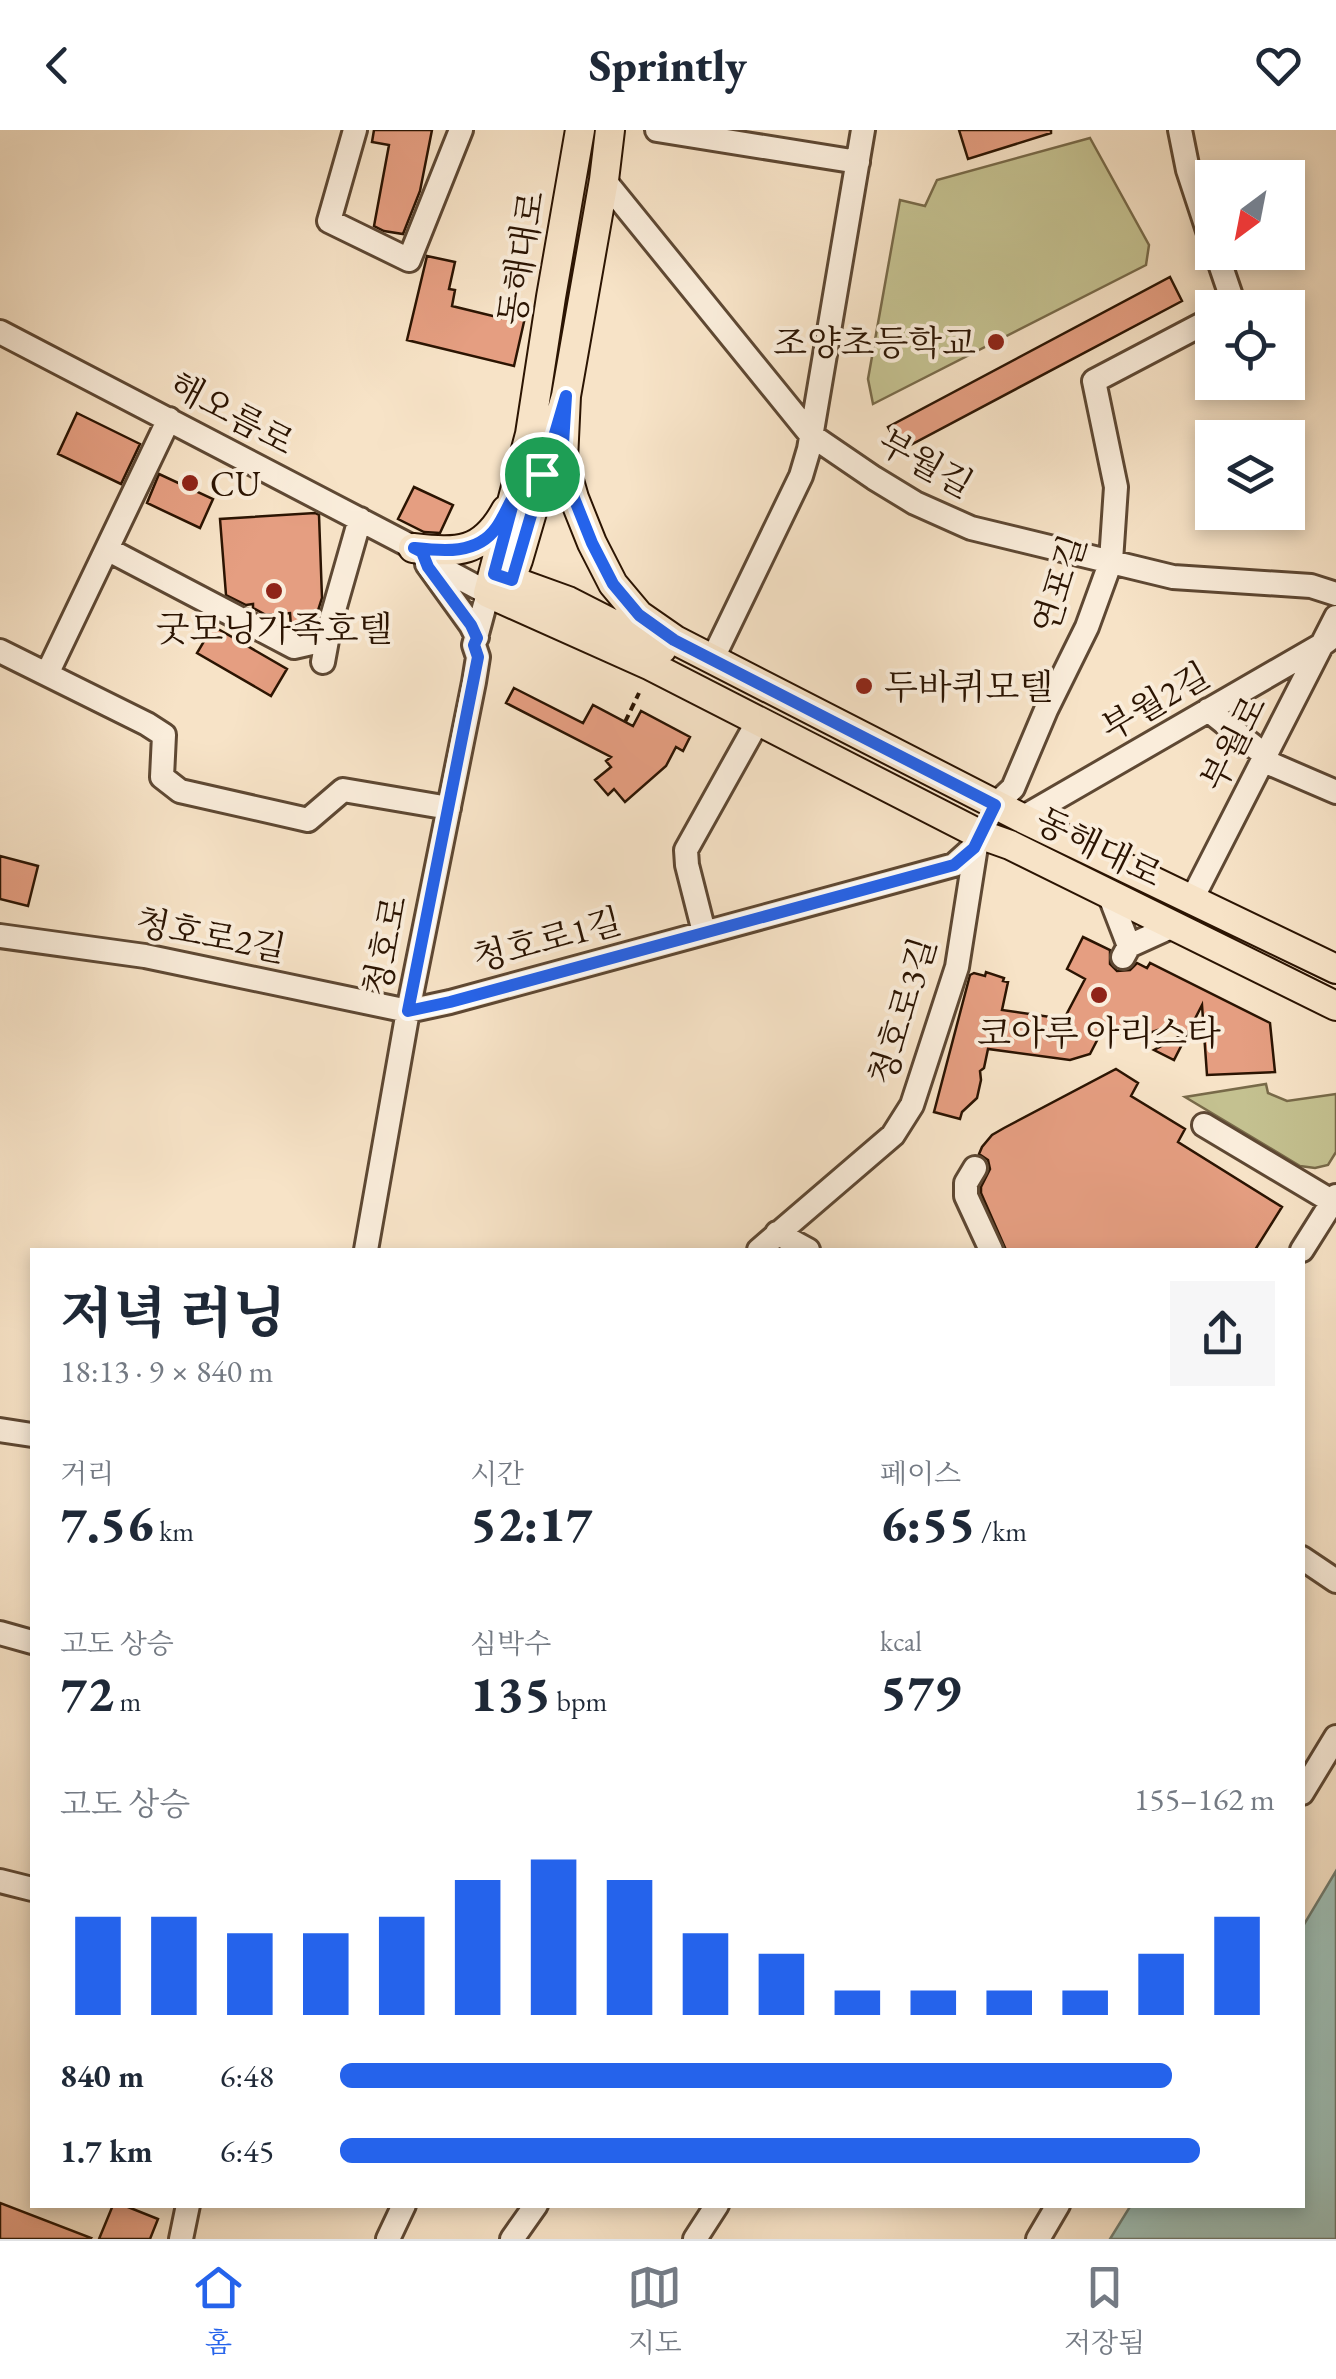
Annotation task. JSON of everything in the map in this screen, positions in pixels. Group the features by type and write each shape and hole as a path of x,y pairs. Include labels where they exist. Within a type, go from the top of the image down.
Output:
{"main road":[{"name":"동해대로","path":"499,587 530,434 580,130"},
{"name":"동해대로","path":"610,130 566,396 562,460 580,513 613,584 639,615 674,640 995,805 1336,969"},
{"name":"동해대로","path":"499,587 566,396"},
{"path":"422,552 447,552 485,538 495,530 516,492"},
{"name":"동해대로","path":"499,587 568,601 740,687 797,703"},
{"name":"동해대로","path":"499,587 758,721 977,841 1010,845 1336,1006"},
{"path":"977,841 995,805"}],"street":[{"path":"354,130 329,220 409,260 461,130"},
{"path":"657,130 858,162"},
{"path":"712,660 801,476 863,130"},
{"path":"1180,130 1195,191"},
{"name":"부월길","path":"604,180 811,435 901,495 972,528 1173,576 1311,586 1336,594"},
{"name":"연포길","path":"995,805 1014,788 1046,710 1087,627 1111,561 1116,486 1094,381 1195,329"},
{"name":"해오름로","path":"0,332 422,552 449,558 499,587"},
{"path":"47,674 169,419"},
{"path":"322,662 360,519"},
{"path":"107,550 294,646 316,642 330,624"},
{"path":"422,552 428,567 471,625 477,647"},
{"name":"청호로","path":"366,1248 477,647 487,648 499,587"},
{"name":"부월로","path":"1191,901 1329,639 1336,617"},
{"name":"부월2길","path":"1022,818 1329,639"},
{"path":"0,651 164,734 162,777 180,791 308,820 343,790 449,808"},
{"path":"1208,710 1265,758 1336,792"},
{"path":"704,932 686,850 758,721"},
{"name":"청호로1길","path":"408,1011 954,865 977,841"},
{"name":"청호로3길","path":"760,1248 893,1136 912,1105 957,967 977,841"},
{"path":"1108,894 1126,952 1174,926"},
{"name":"청호로2길","path":"0,936 145,956 408,1011"},
{"path":"1204,1125 1334,1199 1303,1248"},
{"path":"976,1168 965,1189 990,1248"},
{"path":"777,1233 804,1248"},
{"path":"0,1430 30,1436"},
{"path":"1305,1560 1336,1581"},
{"path":"0,1633 30,1641"},
{"path":"1305,1788 1336,1737"},
{"path":"0,1881 30,1888"},
{"path":"181,2239 187,2208"},
{"path":"388,2239 403,2208"},
{"path":"512,2239 534,2208"},
{"path":"696,2239 714,2208"},
{"path":"1038,2239 1056,2208"}],"path":[{"path":"625,722 639,693"}],"shaded area":[{"path":"1090,138 1149,245 1146,265 873,404 868,379 900,200 925,206 937,180"},
{"path":"1266,1084 1268,1093 1287,1101 1336,1094 1336,1152 1328,1165 1300,1166 1185,1097"}],"water":[{"path":"1336,1871 1336,2239 1110,2239 1129,2208 1305,2208 1305,1923"}],"building":[{"path":"374,130 432,130 420,191 403,234 374,226 389,145 372,142"},
{"path":"959,130 1051,130 1051,133 968,159"},
{"path":"427,256 455,262 449,289 455,290 452,306 501,318 504,307 526,313 514,366 407,340"},
{"path":"1170,277 1182,301 901,450 888,427"},
{"path":"77,413 140,444 121,484 58,454"},
{"path":"159,474 213,499 200,528 147,503"},
{"path":"414,487 453,505 440,533 424,532 398,519"},
{"path":"319,515 322,598 308,628 291,628 290,613 266,615 253,608 253,604 246,605 226,595 220,519"},
{"path":"213,626 287,669 271,696 197,653"},
{"path":"514,688 583,723 593,705 633,726 641,711 690,737 683,751 676,747 666,766 625,802 614,789 608,795 595,780 611,767 606,761 611,757 506,703"},
{"path":"0,856 38,866 28,906 0,899"},
{"path":"1083,937 1110,950 1110,964 1117,971 1130,970 1137,963 1147,968 1150,963 1270,1023 1275,1072 1207,1075 1202,1005 1174,1060 1154,1050 1180,1036 1175,1024 1132,1039 1105,1025 1090,1054 1070,1060 988,1049 977,1098 960,1119 934,1112 970,975 985,976 986,972 1008,982 1002,1010 1064,1019 1085,979 1067,969"},
{"path":"1116,1069 1138,1083 1131,1096 1185,1129 1178,1142 1282,1207 1256,1248 1005,1248 981,1193 990,1169 988,1160 979,1154 992,1135"},
{"path":"0,2203 91,2238 0,2239"},
{"path":"112,2208 130,2208 158,2219 150,2239 99,2239"}],"place":[{"name":"조양초등학교","path":"996,342"},
{"name":"CU","path":"190,483"},
{"name":"굿모닝가족호텔","path":"274,591"},
{"name":"두바퀴모텔","path":"864,686"},
{"name":"코아루 아리스타","path":"1099,995"}],"route":[{"path":"566,396 562,460 574,498 613,584 639,615 674,640 995,805 974,848 954,865 408,1011 478,657 474,645 477,638 471,625 428,567 422,552 414,548 447,552 485,538 495,530 516,492 494,574 512,580 542,474 566,396"}]}
